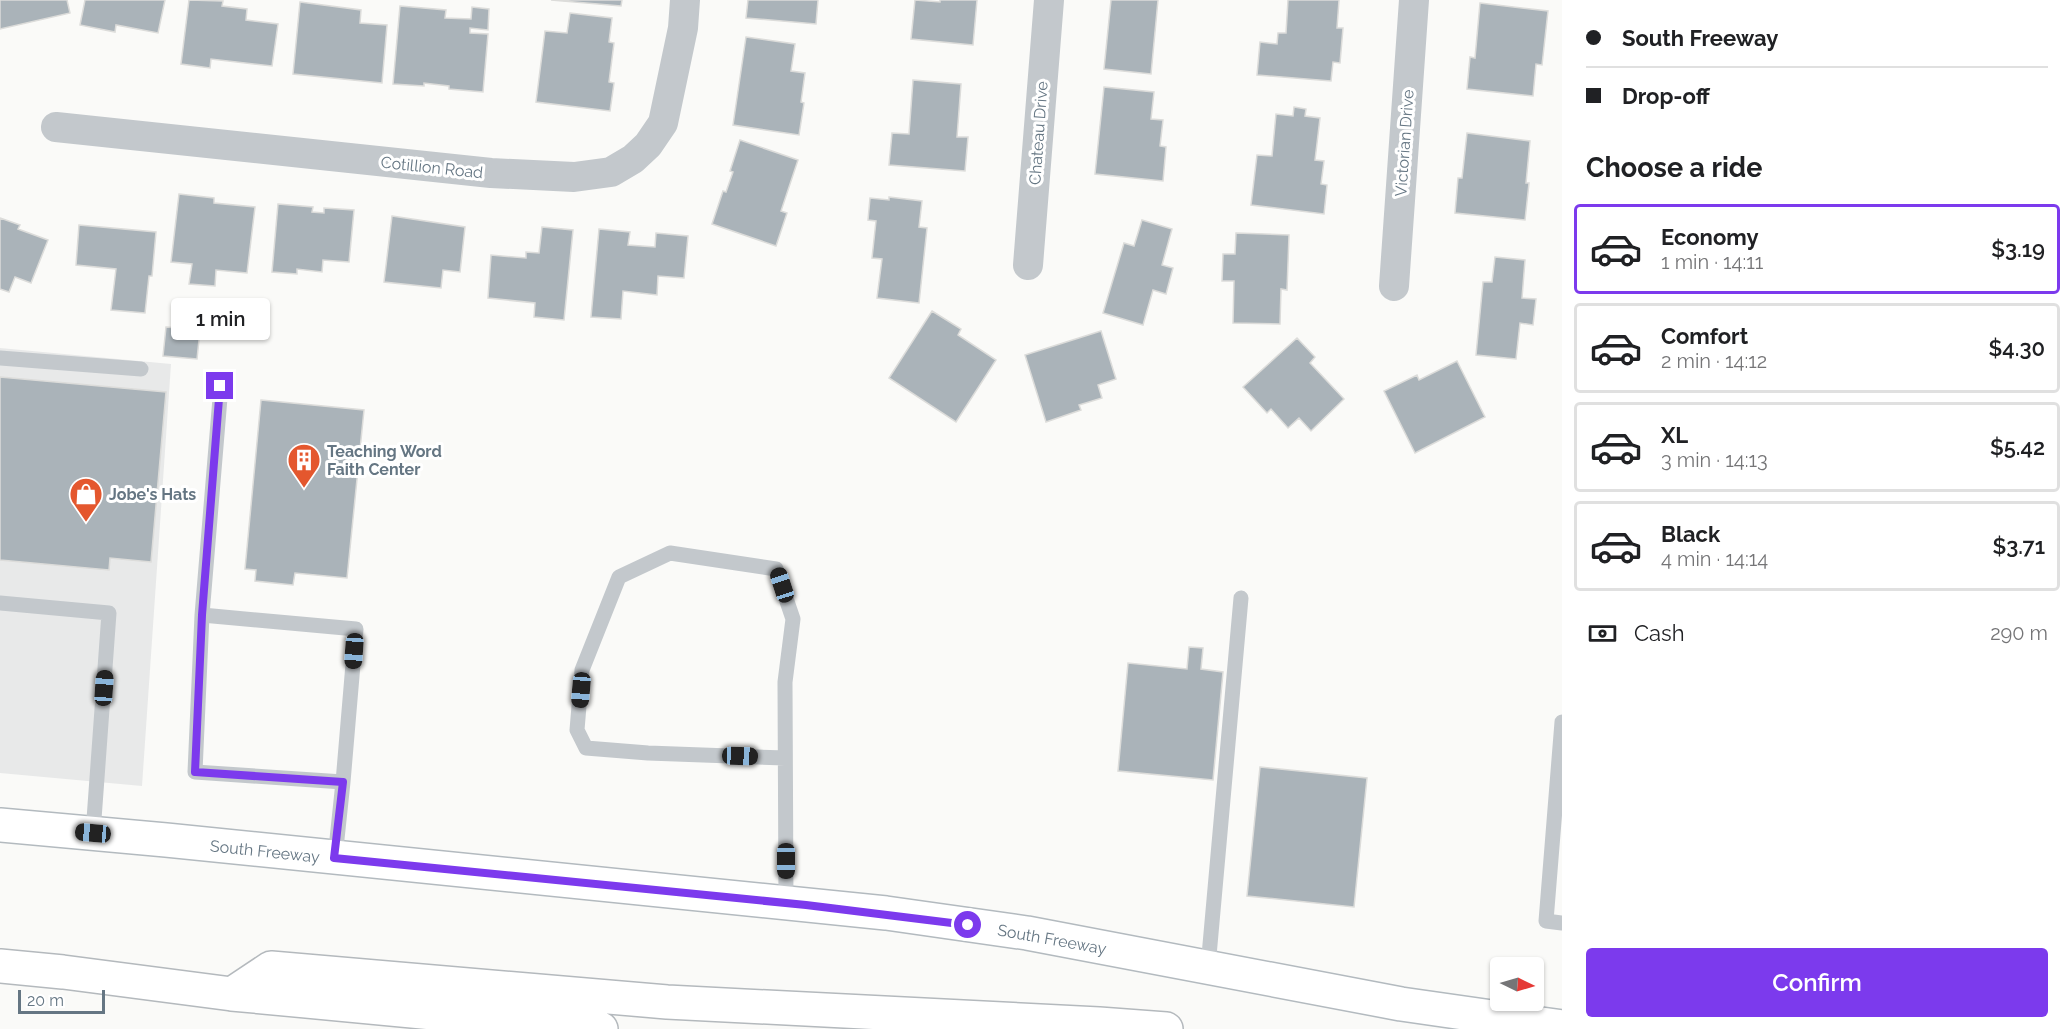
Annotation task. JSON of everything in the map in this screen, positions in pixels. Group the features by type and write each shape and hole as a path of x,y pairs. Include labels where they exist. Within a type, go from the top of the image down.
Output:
{"main road":[{"name":"South Freeway","path":"0,825 886,913 1027,933 1401,1004 1562,1027"},
{"path":"0,966 232,994 602,1029"},
{"path":"232,994 271,968 667,1002 1166,1029"}],"street":[{"name":"Cotillion Road","path":"56,127 491,173 574,177 611,172 633,159 648,145 663,123 683,28 685,0"},
{"name":"Chateau Drive","path":"1028,265 1049,0"},
{"name":"Victorian Drive","path":"1394,286 1414,0"}],"lane":[{"path":"0,358 141,369"},
{"path":"220,386 202,615 195,772 343,782"},
{"path":"785,758 648,753 586,748 577,730 582,670 619,577 670,553 776,569 793,619 785,682 786,903"},
{"path":"1208,967 1241,598"},
{"path":"0,603 109,613 93,833"},
{"path":"202,615 356,629 334,858"},
{"path":"1562,722 1546,921 1562,923"}],"shaded area":[{"path":"0,348 171,364 142,786 0,773"}],"building":[{"path":"0,0 67,0 70,13 0,29"},
{"path":"85,0 165,0 158,33 116,25 115,32 80,25"},
{"path":"189,0 223,1 222,6 247,9 246,20 278,24 272,66 211,59 210,68 181,64"},
{"path":"551,0 622,0 621,6"},
{"path":"748,0 818,0 816,24 746,18"},
{"path":"915,0 940,2 940,0 977,0 973,45 911,39"},
{"path":"1111,0 1158,0 1151,74 1104,69"},
{"path":"1288,0 1339,0 1337,28 1343,28 1340,63 1333,62 1331,81 1257,75 1260,42 1277,44 1278,33 1286,33"},
{"path":"300,2 361,10 360,23 387,25 382,83 293,74"},
{"path":"1480,3 1548,11 1542,65 1536,64 1533,96 1467,89 1470,57 1475,58"},
{"path":"400,6 446,10 445,18 471,19 472,7 489,9 488,30 470,28 470,33 488,34 483,92 449,89 449,86 424,83 424,86 393,84"},
{"path":"570,13 612,18 609,42 614,43 609,82 614,83 610,111 536,102 545,31 567,33"},
{"path":"746,37 795,44 791,71 805,73 801,102 804,103 799,135 733,125"},
{"path":"913,80 961,84 957,137 968,137 965,171 889,165 892,133 909,134"},
{"path":"1104,87 1154,92 1151,119 1163,120 1160,146 1166,147 1163,181 1095,174"},
{"path":"1294,107 1306,109 1305,116 1320,118 1315,160 1324,161 1321,184 1327,185 1324,214 1251,205 1257,155 1272,156 1276,114 1293,116"},
{"path":"1467,133 1530,141 1525,220 1455,213 1458,178 1462,178"},
{"path":"740,140 798,160 781,211 787,213 776,246 712,224 723,191 726,192 733,172 730,171"},
{"path":"179,194 214,198 214,203 255,207 247,273 216,270 215,286 189,284 192,264 171,262"},
{"path":"889,197 922,201 919,227 927,228 919,303 877,298 882,259 872,258 876,221 868,220 870,198 889,200"},
{"path":"278,204 313,207 312,212 324,213 324,208 354,210 349,262 323,260 322,272 297,269 297,274 272,272"},
{"path":"392,216 465,227 460,272 443,270 441,288 384,282"},
{"path":"0,218 20,225 18,229 48,240 31,283 15,277 9,292 0,289"},
{"path":"1142,220 1172,229 1162,265 1173,268 1166,294 1153,290 1143,325 1103,313 1124,243 1134,246"},
{"path":"79,225 156,232 152,276 149,276 145,313 111,310 116,269 76,265"},
{"path":"542,227 573,230 564,320 534,317 535,303 488,298 491,255 526,258 526,252 539,253"},
{"path":"599,229 630,232 628,245 655,247 656,233 688,236 684,278 658,276 657,295 623,291 621,319 591,317"},
{"path":"1236,233 1289,235 1287,290 1281,289 1280,324 1233,323 1234,281 1222,281 1223,254 1235,254"},
{"path":"1495,257 1525,260 1522,298 1536,299 1533,325 1520,323 1516,359 1476,355 1483,282 1492,282"},
{"path":"932,311 961,329 958,335 996,360 956,422 889,378"},
{"path":"166,327 200,330 197,359 163,356"},
{"path":"1101,331 1116,379 1098,385 1102,398 1079,405 1081,410 1046,422 1025,355"},
{"path":"1297,338 1315,357 1310,363 1344,399 1311,431 1299,418 1288,428 1271,409 1267,413 1243,387"},
{"path":"1457,361 1485,417 1415,453 1384,391 1417,375 1419,380"},
{"path":"0,377 166,392 151,562 110,558 109,570 0,560"},
{"name":"Teaching Word Faith Center","path":"261,400 364,410 347,578 295,573 293,585 255,581 256,570 245,569"},
{"path":"1189,647 1203,648 1201,669 1223,672 1213,780 1118,771 1128,663 1187,669"},
{"path":"1260,767 1367,778 1354,907 1247,896"}],"place":[{"name":"Teaching Word Faith Center","path":"304,489"},
{"name":"Jobe's Hats","path":"86,523"}],"route":[{"path":"220,386 202,615 195,772 343,782 334,858 886,913 968,925"}]}
